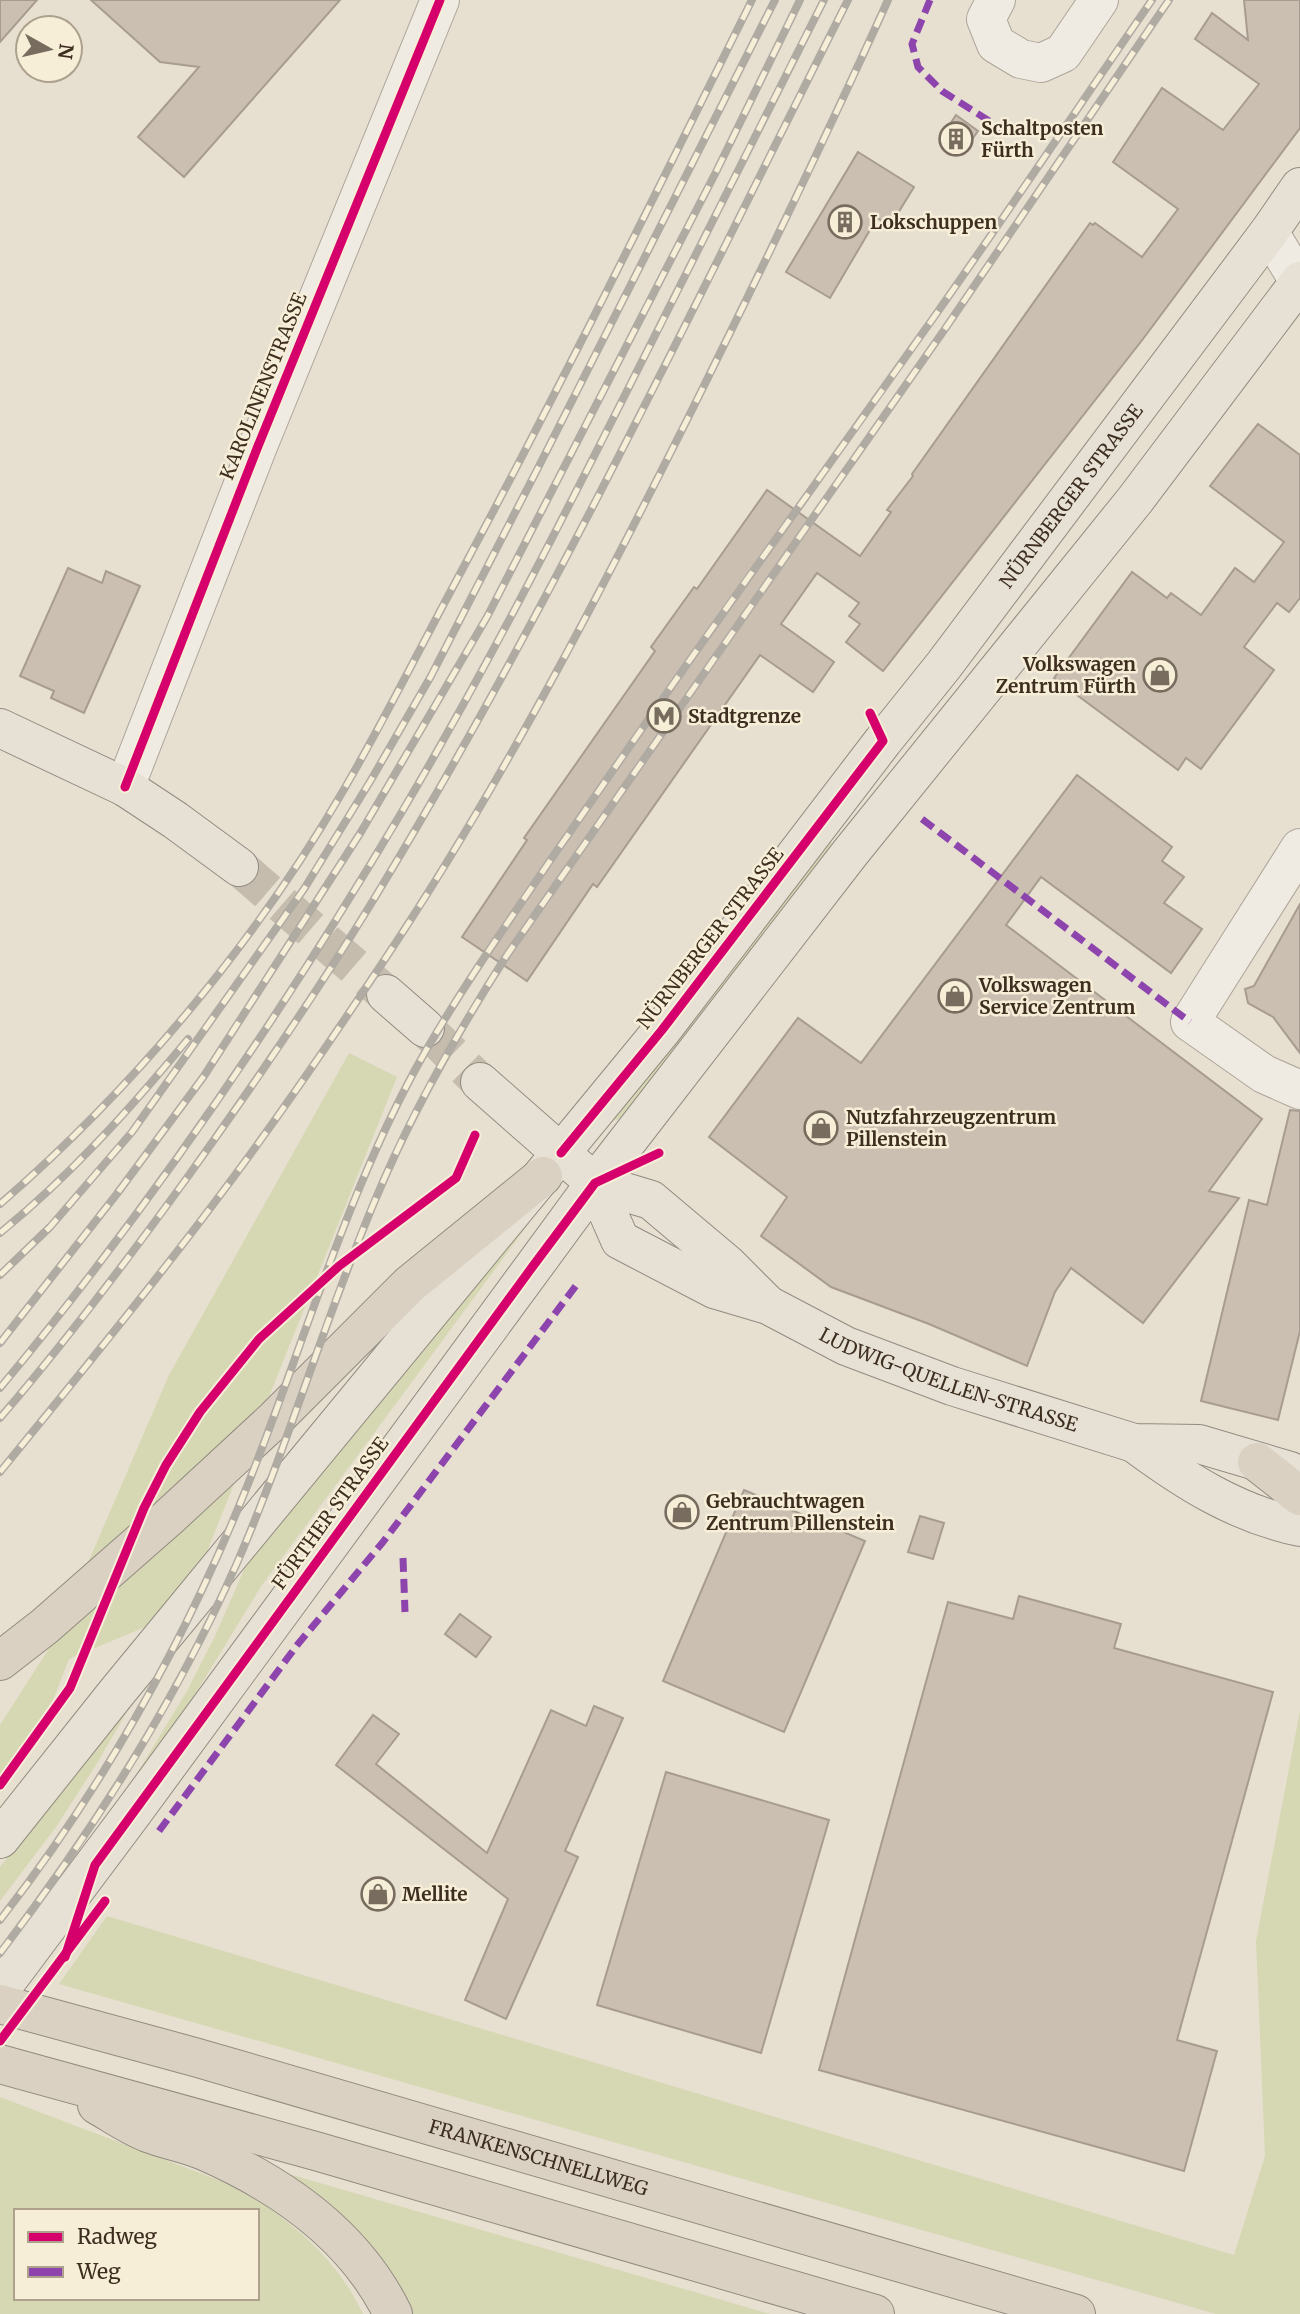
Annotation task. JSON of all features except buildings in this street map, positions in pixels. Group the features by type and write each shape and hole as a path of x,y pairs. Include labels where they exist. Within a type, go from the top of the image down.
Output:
{"highway":[{"path":"0,1661 45,1626 168,1518 275,1419 410,1284 552,1164"},
{"path":"1257,1462 1300,1496"},
{"name":"FRANKENSCHNELLWEG","path":"0,2004 198,2058 1076,2314"},
{"path":"0,2064 359,2163 875,2314"},
{"path":"46,2076 146,2132 203,2150 261,2179 340,2238 365,2267 393,2314"}],"main road":[{"name":"NÜRNBERGER STRASSE","path":"552,1164 662,1030 883,741 1284,235 1300,187"},
{"path":"480,1082 552,1164 595,1183 866,832 1135,500 1300,282"},
{"path":"0,728 125,787 239,867"},
{"path":"386,994 425,1028"},
{"path":"0,1839 168,1630 552,1164"},
{"name":"LUDWIG-QUELLEN-STRASSE","path":"595,1183 620,1240 714,1289 768,1305 846,1346 886,1363 1134,1443 1199,1444 1300,1473"},
{"name":"FÜRTHER STRASSE","path":"0,1990 595,1183"},
{"name":"LUDWIG-QUELLEN-STRASSE","path":"1134,1443 1186,1481 1251,1513 1300,1527"}],"street":[{"name":"KAROLINENSTRASSE","path":"125,787 258,446 440,0"},
{"path":"996,0 986,19 996,44 1021,59 1041,63 1063,53 1099,0"},
{"path":"1284,235 1300,282"},
{"path":"1300,848 1190,1022 1264,1074 1300,1090"}],"green space":[{"path":"827,839 834,845 628,1112 619,1119 610,1121"},
{"path":"349,1053 397,1077 202,1564 145,1627 69,1659 53,1700 0,1779 0,1725 55,1639 169,1375"},
{"path":"529,1216 527,1226 262,1585 194,1696 121,1800 187,1691 215,1636 254,1547"},
{"path":"145,1681 56,1827 0,1901 0,1867"},
{"path":"1300,1711 1300,2314 1216,2314 59,1984 107,1916 1234,2255 1265,2156 1256,1941"},
{"path":"0,2097 229,2184 250,2196 289,2223 324,2255 339,2273 363,2314 0,2314"},
{"path":"265,2167 770,2314 406,2314"}],"tunnel":[{"path":"239,867 386,994"},
{"path":"425,1028 480,1082"}],"railway":[{"path":"0,1204 97,1113 188,1012 271,904 308,848 374,736 500,499 752,0"},
{"path":"0,1275 50,1227 132,1132 304,889 371,780 431,676 775,0"},
{"path":"0,1343 116,1195 204,1076 361,832 487,617 716,172 800,0"},
{"path":"0,1388 161,1181 308,964 400,815 461,709 547,548 824,0"},
{"path":"0,1418 144,1237 240,1104 383,884 446,776 566,557 848,0"},
{"path":"0,1472 99,1351 257,1145 370,982 467,829 544,695 651,491 789,212 888,0"},
{"path":"0,1920 73,1819 106,1767 168,1659 196,1603 246,1489 324,1277 366,1172 389,1120 431,1042 556,852 962,278 1152,0"},
{"path":"0,1953 100,1813 159,1716 213,1615 256,1518 376,1198 420,1104 470,1014 507,955 947,326 1169,0"},
{"path":"0,1233 51,1188 99,1140 188,1039"}],"marked path":[{"path":"930,0 912,44 918,67 942,91 1005,131"},
{"path":"922,819 1190,1022"},
{"path":"159,1831 298,1644 383,1542 578,1283"},
{"path":"403,1558 405,1612"}],"cycle path":[{"path":"125,787 258,446 440,0"},
{"path":"561,1153 662,1030 883,741 870,713"},
{"path":"0,1785 70,1688 144,1508 166,1465 200,1412 259,1339 339,1266 456,1178 475,1135"},
{"path":"65,1957 95,1865 533,1266 595,1183 659,1153"},
{"path":"0,2041 105,1901"}],"place":[{"name":"Schaltposten Fürth","path":"956,139"},
{"name":"Lokschuppen","path":"845,222"},
{"name":"Volkswagen Zentrum Fürth","path":"1160,675"},
{"name":"Stadtgrenze","path":"664,716"},
{"name":"Volkswagen Service Zentrum","path":"955,996"},
{"name":"Nutzfahrzeugzentrum Pillenstein","path":"821,1128"},
{"name":"Gebrauchtwagen Zentrum Pillenstein","path":"682,1512"},
{"name":"Mellite","path":"378,1894"}]}
